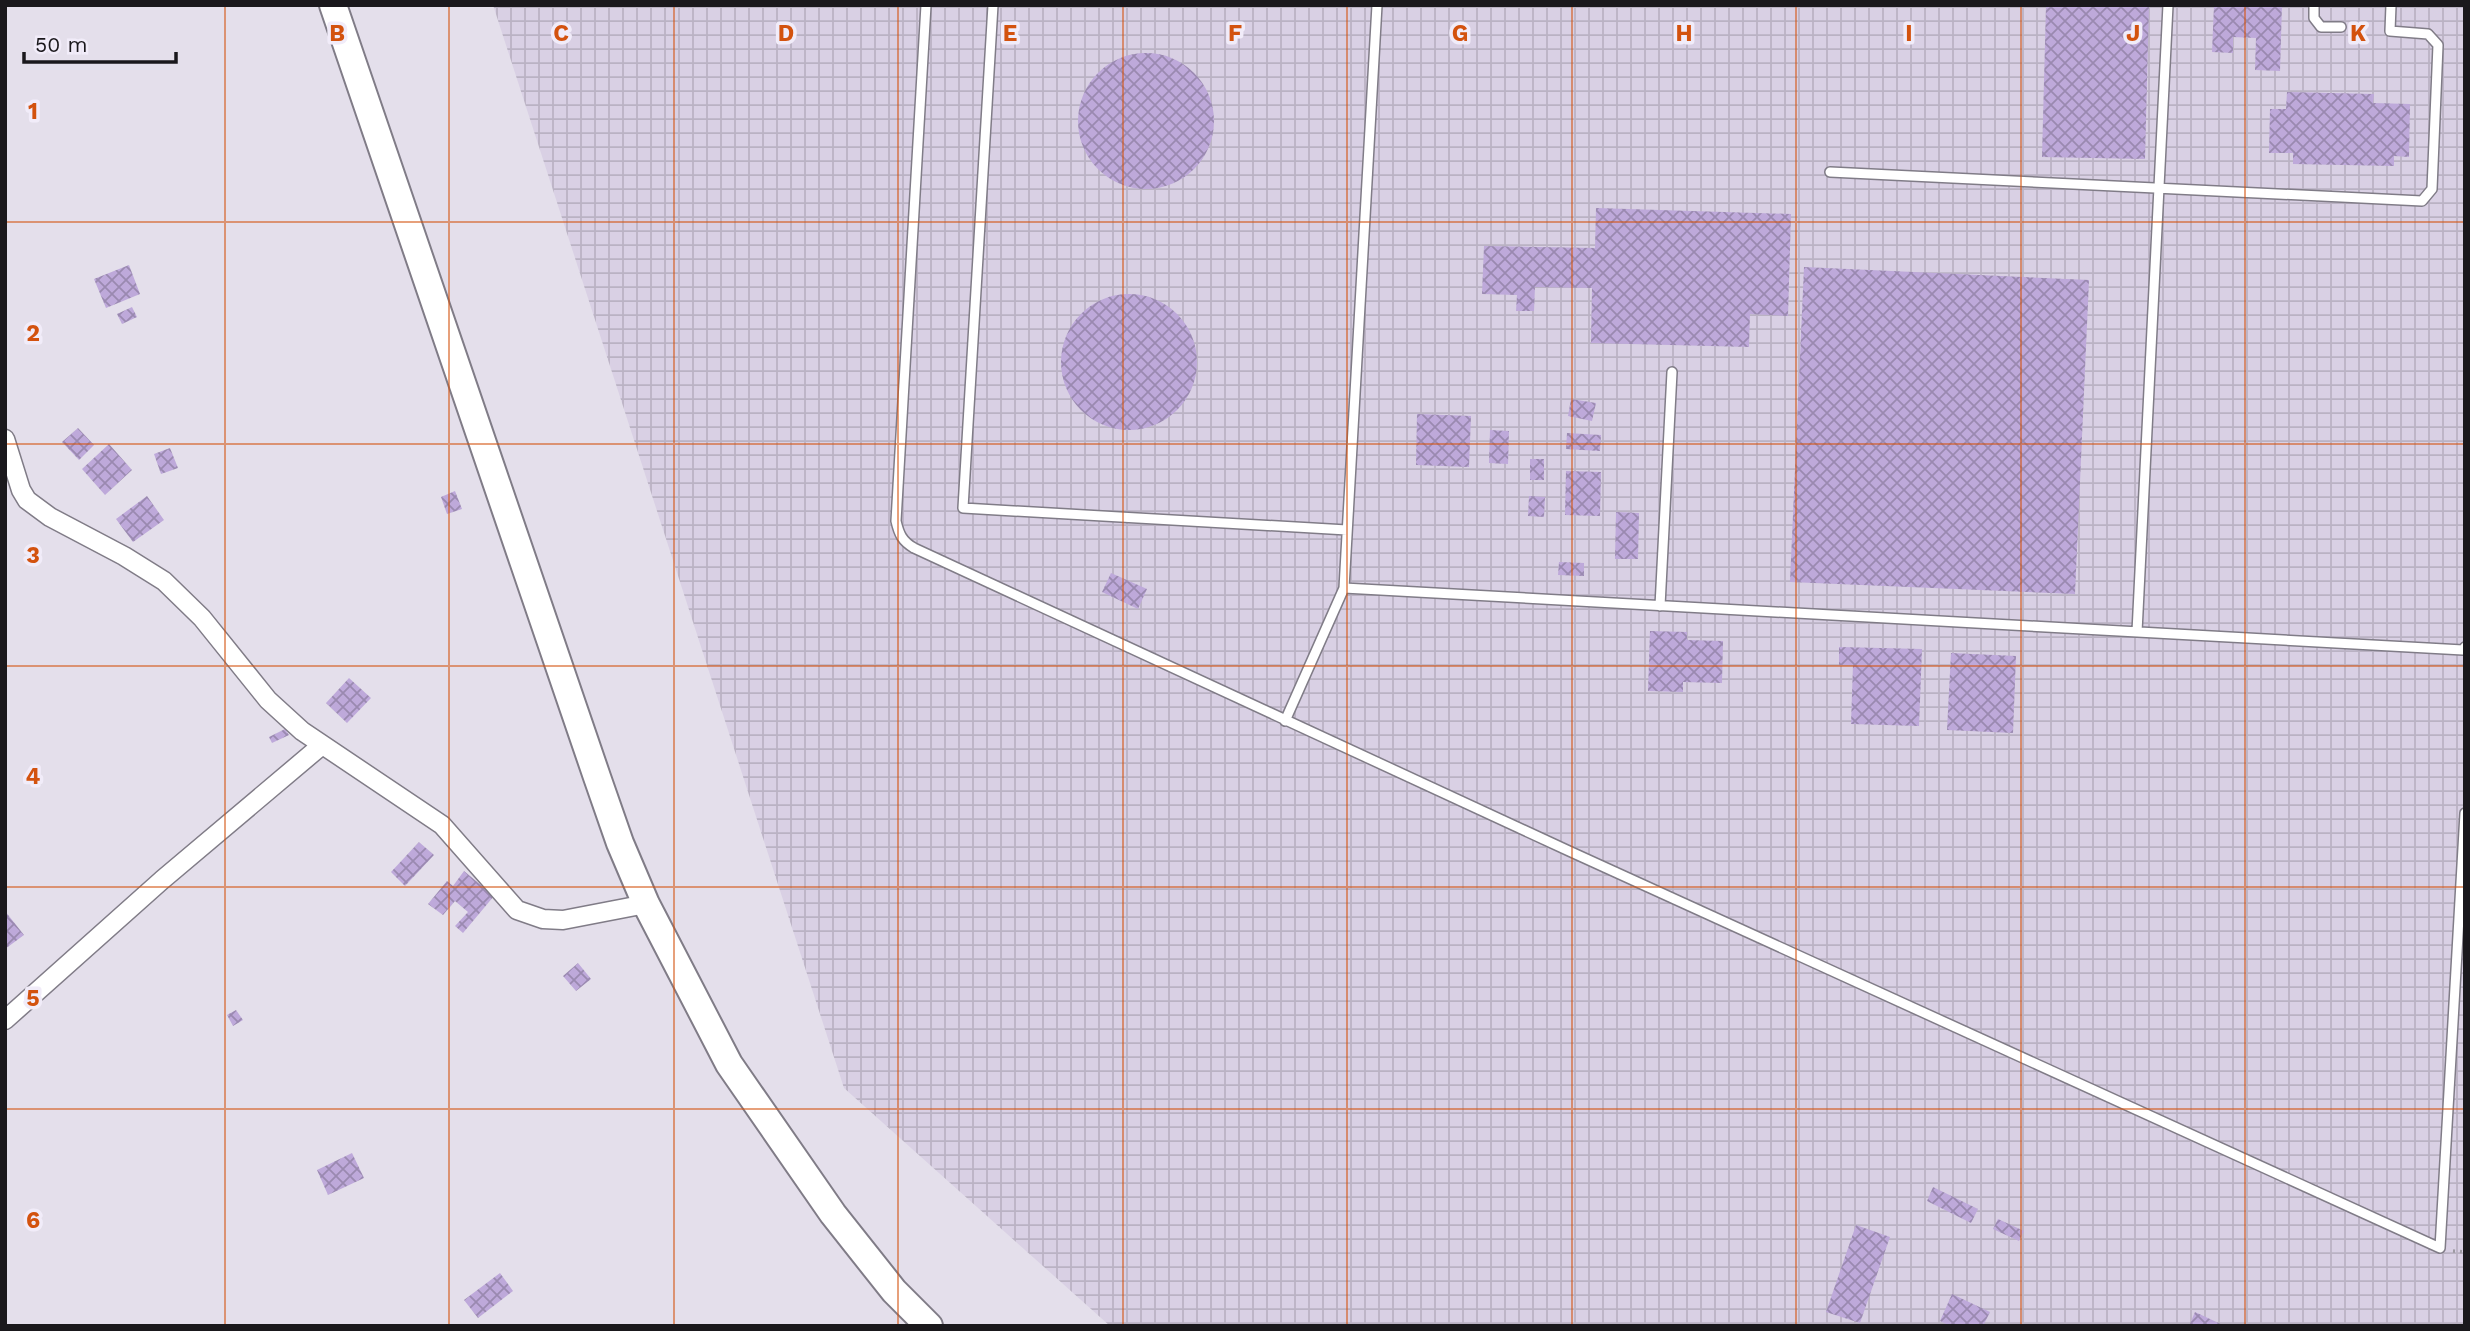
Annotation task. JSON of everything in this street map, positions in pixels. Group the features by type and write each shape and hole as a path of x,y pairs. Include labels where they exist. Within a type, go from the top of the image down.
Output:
{"main road":[{"path":"333,5 587,751 620,843 646,904 729,1064 833,1214 894,1291 929,1326"}],"street":[{"path":"5,439 21,491 27,500 50,517 124,556 164,581 202,618 268,700 322,744 442,825 517,910 543,919 563,920 646,904"},
{"path":"5,1020 162,880 322,744"}],"lane":[{"path":"926,5 896,520 898,533 905,543 914,548 2440,1248 2465,813"},
{"path":"993,5 963,508 1347,530"},
{"path":"1285,720 1344,588 1377,5"},
{"path":"2137,632 2168,5"},
{"path":"2314,5 2314,18 2321,27 2341,27"},
{"path":"1830,172 2422,201 2432,188 2438,44 2428,34 2390,31 2391,5"},
{"path":"1660,606 1672,372"},
{"path":"1344,588 2463,650 2465,647"}],"shaded area":[{"path":"493,5 2465,5 2465,1326 1110,1326 844,1088"}],"building":[{"path":"2046,5 2149,5 2145,159 2042,157"},
{"path":"2214,5 2282,5 2280,71 2255,70 2256,38 2233,37 2233,53 2212,52"},
{"path":"1146,53 1172,59 1194,73 1208,95 1214,121 1208,147 1194,169 1172,183 1146,189 1120,183 1098,169 1084,147 1078,121 1084,95 1098,73 1120,59"},
{"path":"2287,92 2374,94 2373,103 2410,104 2409,157 2394,156 2394,166 2293,164 2293,153 2269,153 2270,109 2286,109"},
{"path":"1596,208 1791,214 1788,316 1750,314 1749,347 1591,343 1592,288 1535,287 1534,311 1516,311 1517,295 1482,294 1484,246 1595,248"},
{"path":"129,265 140,294 106,308 94,279"},
{"path":"1804,267 2089,280 2075,594 1790,582"},
{"path":"1129,294 1155,300 1177,314 1191,336 1197,362 1191,388 1177,410 1155,424 1129,430 1103,424 1081,410 1067,388 1061,362 1067,336 1081,314 1103,300"},
{"path":"132,307 137,317 122,324 117,314"},
{"path":"1571,399 1596,403 1592,421 1568,416"},
{"path":"1417,414 1471,416 1469,467 1416,465"},
{"path":"78,428 94,445 79,460 62,442"},
{"path":"1490,430 1509,431 1508,464 1489,463"},
{"path":"1567,433 1601,435 1600,451 1566,449"},
{"path":"109,444 132,470 105,495 82,469"},
{"path":"170,448 178,468 161,474 154,454"},
{"path":"1530,459 1544,459 1544,480 1530,480"},
{"path":"1566,471 1601,472 1600,516 1565,515"},
{"path":"455,491 462,509 447,514 441,497"},
{"path":"147,496 164,520 133,542 116,519"},
{"path":"1529,496 1545,497 1544,517 1528,516"},
{"path":"1616,512 1639,513 1638,559 1615,559"},
{"path":"1559,562 1584,563 1584,576 1558,575"},
{"path":"1111,573 1147,589 1138,609 1102,592"},
{"path":"1650,631 1687,632 1687,640 1723,641 1722,683 1683,682 1683,692 1648,691"},
{"path":"1839,647 1922,649 1919,726 1851,724 1853,665 1839,665"},
{"path":"1951,653 2016,656 2013,733 1947,730"},
{"path":"349,678 371,698 347,723 326,703"},
{"path":"285,729 289,735 272,743 269,737"},
{"path":"419,842 434,855 405,886 391,872"},
{"path":"464,871 494,896 463,933 455,926 468,912 455,901 443,915 428,904 447,881 453,886"},
{"path":"5,911 24,935 5,949"},
{"path":"578,963 591,979 576,991 563,976"},
{"path":"236,1010 243,1020 233,1026 227,1015"},
{"path":"352,1153 364,1178 328,1195 317,1170"},
{"path":"1933,1187 1978,1209 1971,1223 1927,1201"},
{"path":"1998,1219 2024,1231 2019,1241 1993,1229"},
{"path":"1856,1225 1890,1237 1860,1323 1826,1312"},
{"path":"500,1273 513,1291 478,1318 464,1300"},
{"path":"1952,1294 1990,1312 1983,1326 1950,1326 1940,1321"},
{"path":"2195,1312 2225,1326 2189,1326"}]}
